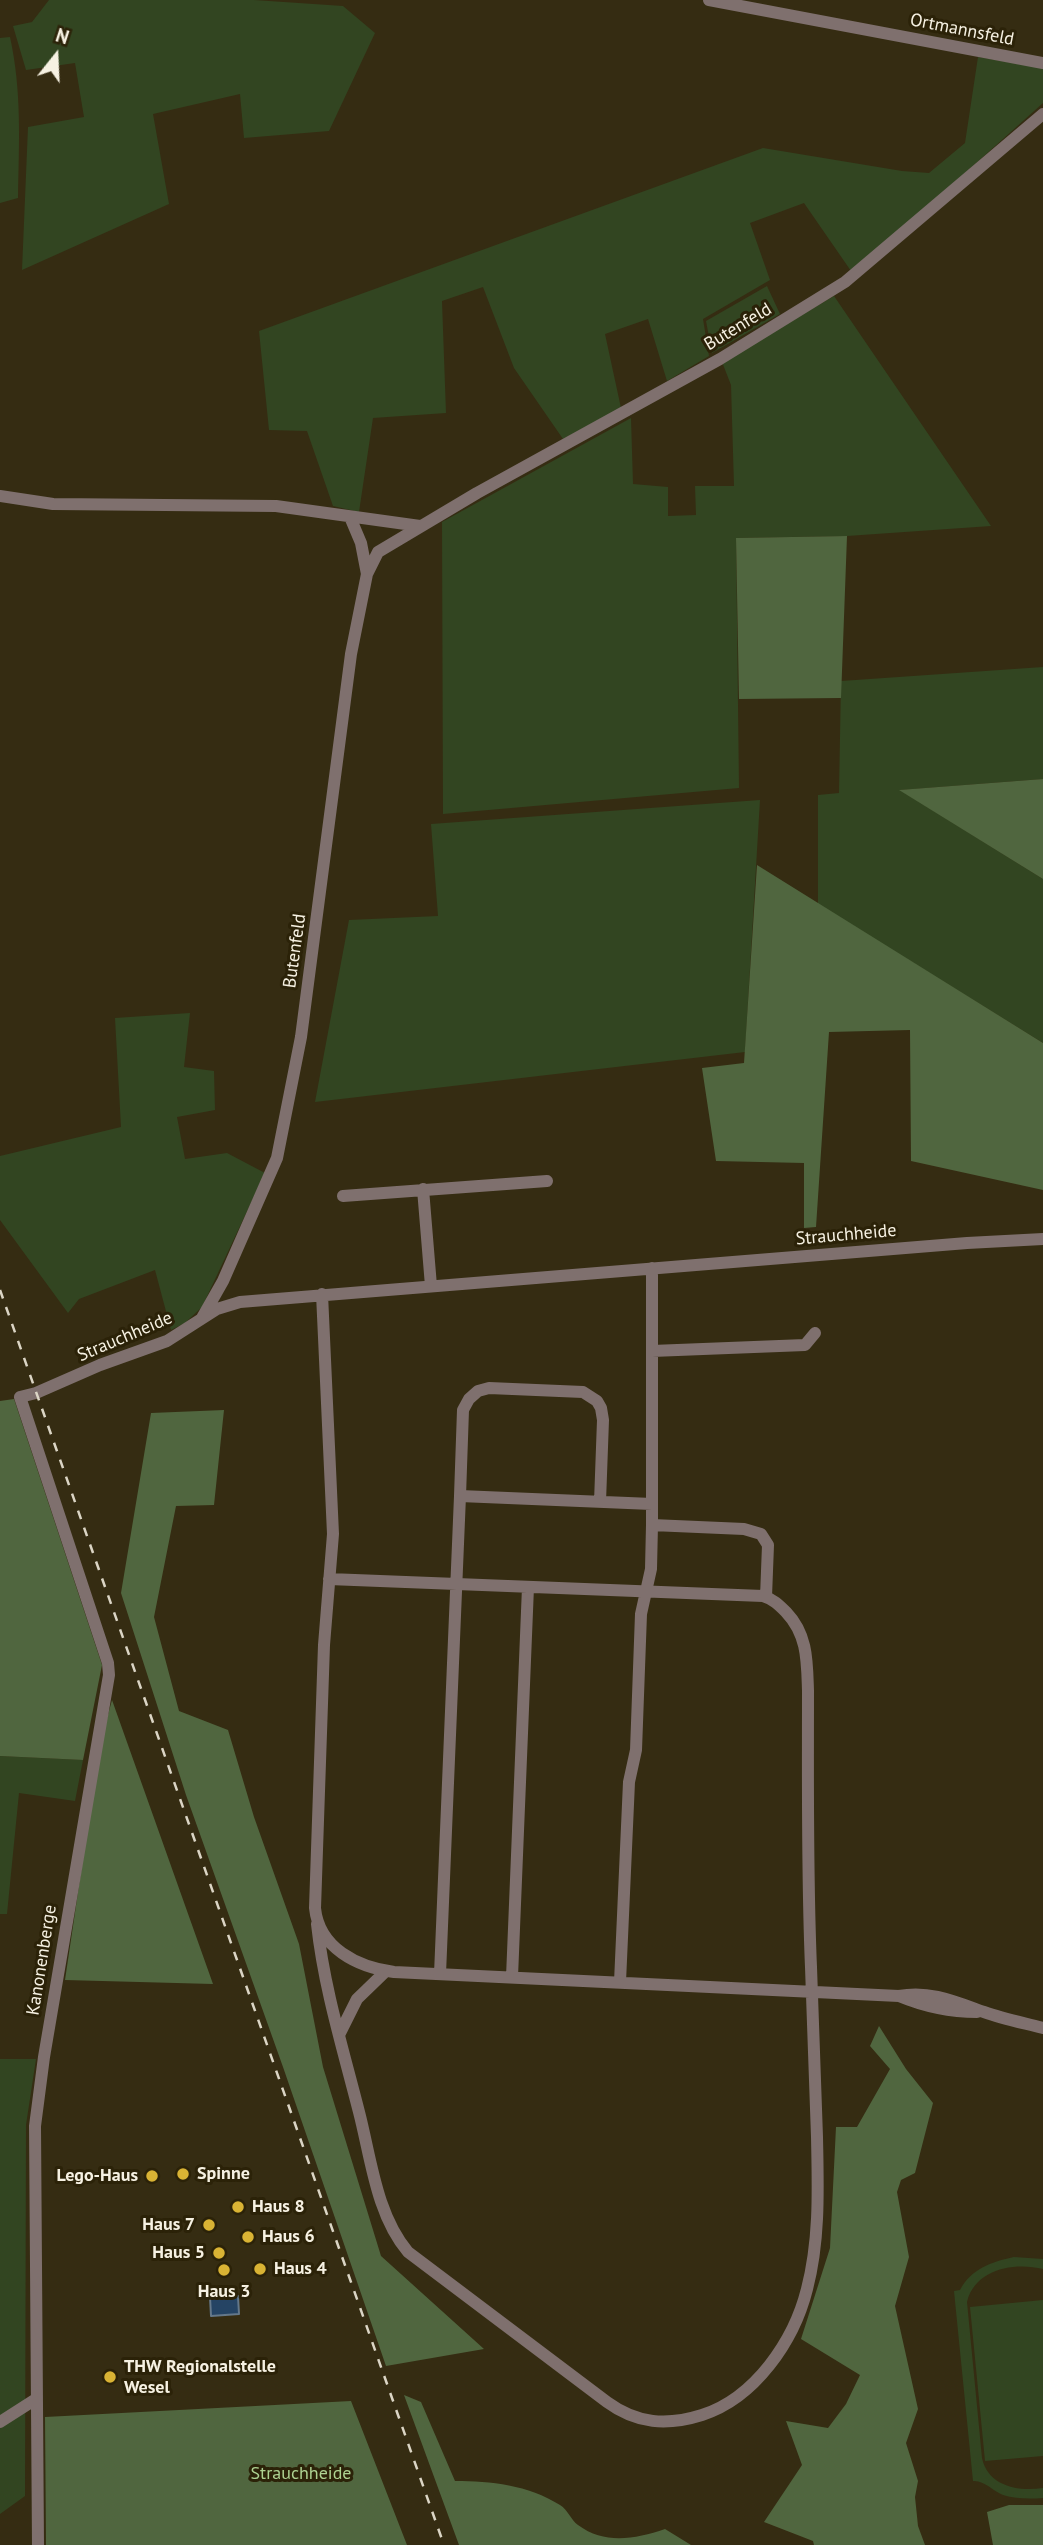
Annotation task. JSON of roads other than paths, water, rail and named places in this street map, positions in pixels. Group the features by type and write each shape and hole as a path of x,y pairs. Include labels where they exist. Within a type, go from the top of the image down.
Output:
{"street":[{"name":"Ortmannsfeld","path":"709,0 1043,62"},
{"name":"Butenfeld","path":"202,1318 223,1281 277,1158 301,1037 351,654 367,573 378,552 720,359 845,282 1043,114"},
{"path":"0,496 53,504 276,506 420,526"},
{"name":"Butenfeld","path":"350,517 361,544 367,573"},
{"path":"344,1196 547,1181"},
{"path":"423,1189 430,1286"},
{"name":"Strauchheide","path":"20,1397 167,1341 202,1318 240,1302 967,1242 1043,1240"},
{"path":"621,1982 629,1782 636,1750 641,1614 651,1569 652,1268"},
{"path":"223,1281 226,1292 240,1302"},
{"path":"322,1294 333,1534 329,1579 317,1924 321,1960 385,2212 397,2238 408,2252 619,2411 646,2421 673,2422 719,2409 750,2386 782,2344 801,2307 814,2254 818,2211 807,1657 802,1635 779,1606 766,1597 329,1579"},
{"path":"652,1351 805,1345 815,1333"},
{"path":"440,1974 462,1416 473,1394 489,1388 575,1391 591,1395 603,1414 600,1502"},
{"name":"Kanonenberge","path":"20,1397 108,1663 109,1675 48,2030 35,2126 38,2545"},
{"path":"460,1496 652,1504"},
{"path":"652,1525 744,1529 761,1534 768,1545 766,1597"},
{"path":"512,1978 528,1587"},
{"path":"317,1924 327,1940 345,1955 356,1962 386,1971 899,1996 915,1993 932,1995 1043,2028"},
{"path":"339,2035 356,1998 386,1971"},
{"path":"0,2422 36,2399"}],"water":[{"path":"238,2296 239,2314 211,2316 210,2297"}],"railway":[{"path":"0,1290 444,2545"}],"place":[{"name":"Spinne","path":"183,2174"},
{"name":"Lego-Haus","path":"152,2176"},
{"name":"Haus 8","path":"238,2207"},
{"name":"Haus 7","path":"209,2225"},
{"name":"Haus 6","path":"248,2237"},
{"name":"Haus 5","path":"219,2253"},
{"name":"Haus 4","path":"260,2269"},
{"name":"Haus 3","path":"224,2270"},
{"name":"THW Regionalstelle Wesel","path":"110,2377"}]}
